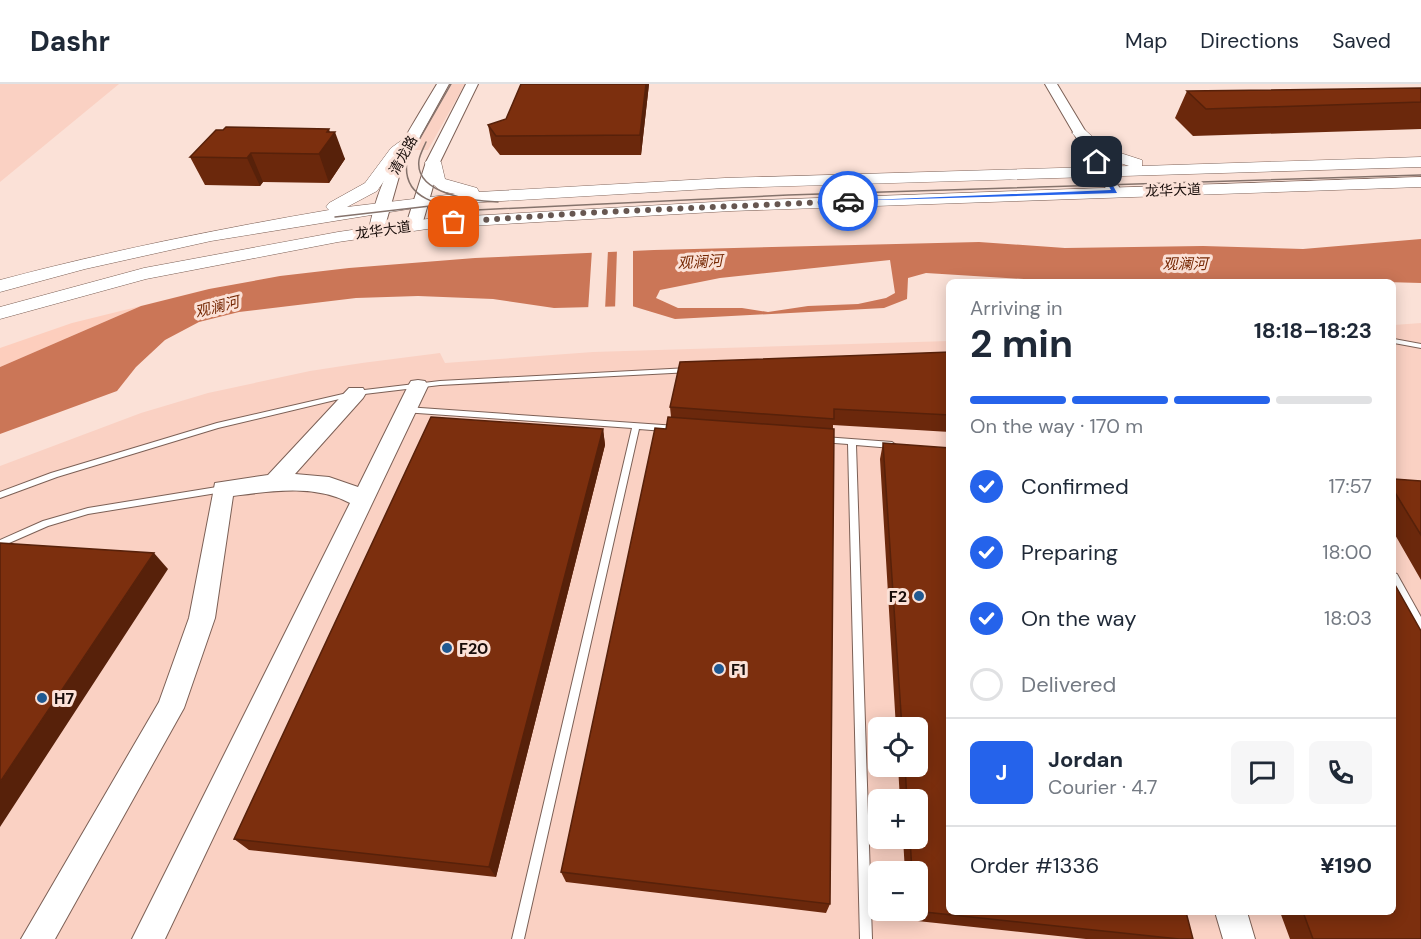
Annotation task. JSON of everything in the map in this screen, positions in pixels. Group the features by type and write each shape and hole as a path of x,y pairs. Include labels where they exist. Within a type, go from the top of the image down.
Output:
{"main road":[{"path":"1080,133 1093,147 1120,160 1191,169"},
{"path":"280,224 333,208 364,192 376,182 397,151 413,136"},
{"path":"434,162 435,177 447,187 478,193 513,194"},
{"name":"龙华大道","path":"0,286 138,251 420,201 713,183 1421,162"},
{"name":"龙华大道","path":"0,313 128,277 414,225 594,212 1421,182"}],"street":[{"name":"清龙路","path":"377,230 379,207 413,136 443,84"},
{"name":"清龙路","path":"414,225 434,162 472,84"},
{"path":"1041,84 1109,192"},
{"path":"1052,84 1080,133 1096,172"},
{"path":"147,939 418,386"},
{"path":"275,482 356,393"},
{"path":"37,939 170,708 202,618 224,489 275,482 314,483 348,490 362,499"},
{"path":"1232,915 1239,939"}],"lane":[{"path":"1396,341 1421,346"},
{"path":"0,495 54,475 217,426 356,393 418,386 701,369"},
{"path":"406,410 681,430"},
{"path":"518,939 636,426"},
{"path":"818,439 906,446"},
{"path":"852,442 866,939"},
{"path":"0,544 46,523 88,511 224,489"},
{"path":"1396,581 1421,626"}],"shaded area":[{"path":"0,84 119,84 0,182"},
{"path":"449,84 465,84 428,150 411,150"},
{"path":"141,306 0,367 0,348 72,323"},
{"path":"1421,323 1421,939 0,939 0,466 141,413 208,393 310,371 440,353 445,363 593,352 946,341 946,915 1396,915 1396,325"}],"water":[{"name":"观澜河","path":"1421,239 1421,283 1396,282 1396,279 1023,279 926,273 908,278 907,299 884,308 675,319 632,306 554,308 493,299 418,296 356,298 239,312 199,322 165,340 136,367 117,391 0,434 0,367 141,306 209,289 280,276 475,258 654,250 979,242 1065,248 1203,246 1303,249","holes":["890,260 895,293 886,298 858,304 808,306 768,312 742,308 678,308 656,298 660,290 720,278"]}],"pier":[{"path":"633,248 633,310 615,310 617,249"},
{"path":"592,250 608,250 605,310 588,311"}],"building":[{"path":"521,84 646,84 640,135 496,136 488,125 506,119"},
{"path":"1421,88 1421,102 1206,109 1187,91"},
{"path":"226,127 329,129 327,132 335,132 319,154 251,153 247,158 190,157 216,130 223,130"},
{"path":"946,352 946,415 834,409 834,419 670,407 680,362"},
{"name":"F20","path":"431,417 603,429 489,867 234,839"},
{"name":"F1","path":"668,417 834,429 830,904 561,872 655,428 666,429"},
{"name":"F2","path":"883,443 946,448 946,914 928,912 928,861 911,861 911,849 928,849 928,789 906,789 906,777 928,777 928,717 901,717"},
{"path":"1396,479 1421,481 1421,535 1396,494"},
{"name":"H7","path":"0,543 154,553 0,782"},
{"path":"1396,587 1421,631 1421,939 1313,939 1304,915 1396,915"},
{"name":"F2","path":"953,915 1187,915 1193,939 1179,939"}],"tram line":[{"path":"451,84 407,161 407,175 411,185 428,199 439,204 476,210 788,195 1421,175"},
{"path":"426,142 419,160 420,172 426,181 448,194 498,202"},
{"path":"335,217 439,205"}],"way so far":[{"path":"454,222 582,213 848,201"}],"place":[{"name":"F2","path":"919,596"},
{"name":"F20","path":"447,648"},
{"name":"F1","path":"719,669"},
{"name":"H7","path":"42,698"}],"route":[{"path":"848,201 1115,192 1097,162"}]}
